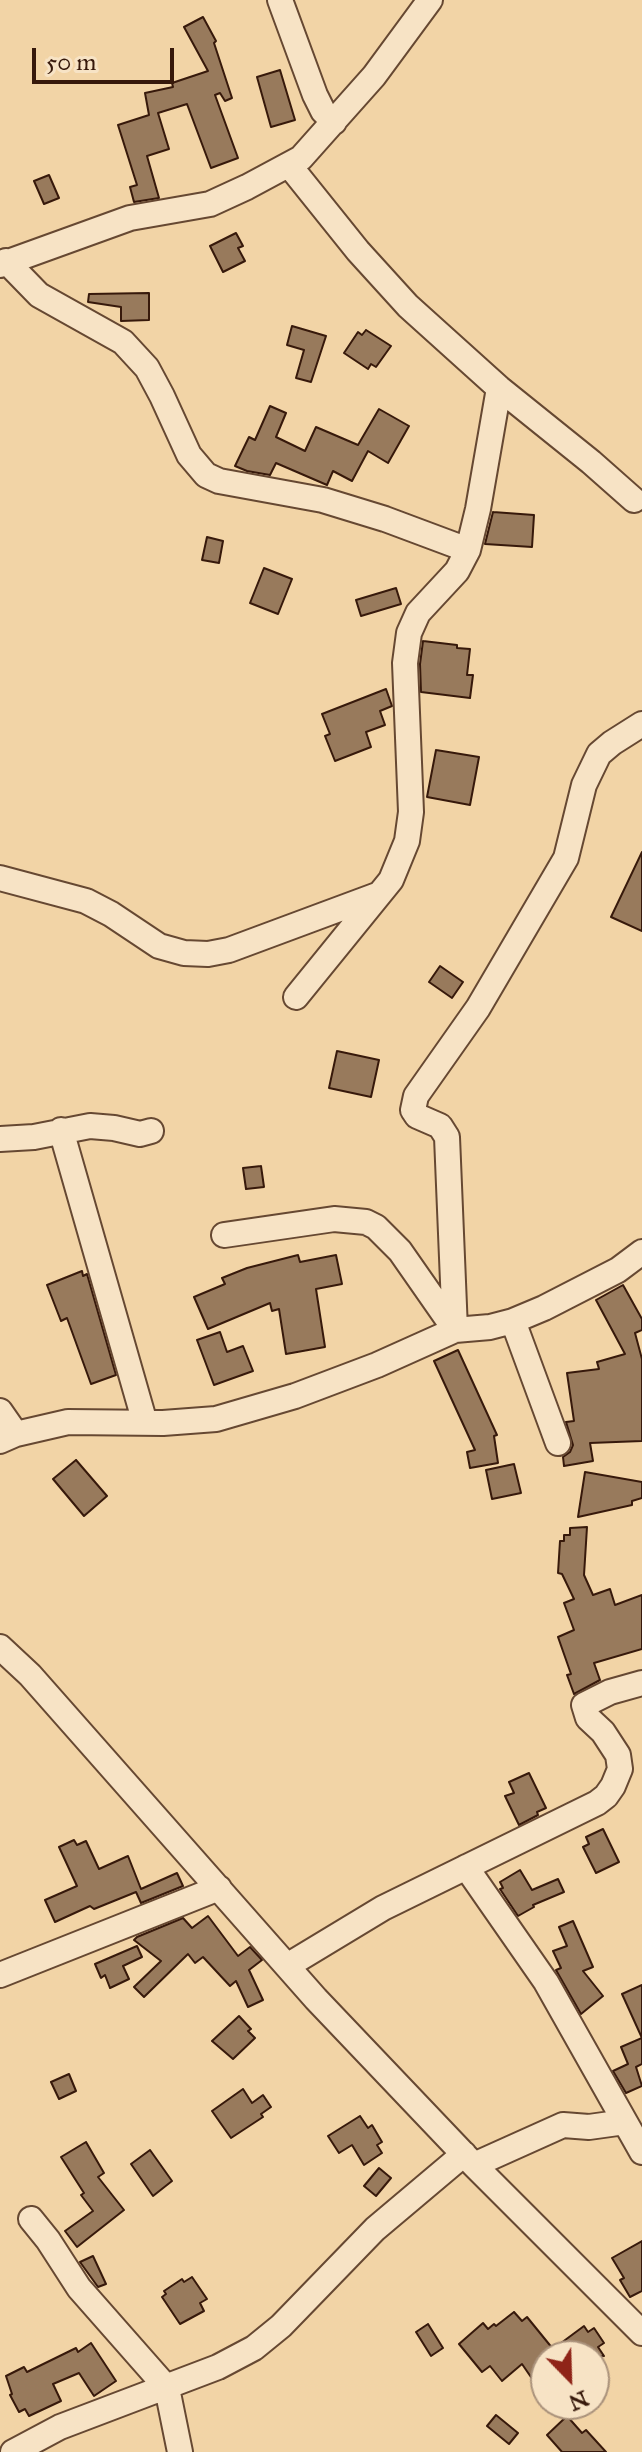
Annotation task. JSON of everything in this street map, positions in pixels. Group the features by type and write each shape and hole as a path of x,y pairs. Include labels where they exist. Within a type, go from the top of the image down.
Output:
{"street":[{"path":"280,0 315,95 323,111 334,122"},
{"path":"430,0 374,76 301,158 210,204 130,218 3,263 39,295 123,342 147,368 189,455 206,475 219,481 323,500 468,550"},
{"path":"289,165 358,251 408,306 499,388 634,500"},
{"path":"296,997 391,880 407,841 411,812 405,707 409,633 418,613 457,571 468,550 499,388"},
{"path":"455,1330 447,1137 440,1126 417,1116 413,1110 416,1096 478,1008 566,858 584,785 599,754 642,724"},
{"path":"0,878 86,901 159,946 184,953 208,954 229,950 379,894"},
{"path":"0,1139 34,1137 90,1126 140,1134 151,1131"},
{"path":"61,1130 145,1423"},
{"path":"224,1235 334,1219 366,1222 376,1227 400,1251 455,1330"},
{"path":"0,1411 8,1438 68,1422 189,1423 216,1419 295,1396 377,1365 455,1330 490,1327 513,1321 618,1270 642,1252"},
{"path":"513,1321 558,1443"},
{"path":"0,1647 30,1675 287,1966 469,2160 642,2333"},
{"path":"287,1966 383,1908 606,1796 620,1769 618,1755 603,1732 588,1718 584,1705 610,1692 642,1683"},
{"path":"466,1867 546,1982 642,2152"},
{"path":"0,1975 219,1888"},
{"path":"13,2452 60,2427 218,2367 263,2340 281,2326 375,2229 469,2160 563,2125 589,2127 625,2122"},
{"path":"31,2219 79,2288 167,2388 180,2452"}],"building":[{"path":"203,17 216,41 214,43 232,98 225,101 220,93 215,95 238,158 211,168 187,104 158,113 169,149 147,156 159,198 134,202 130,187 137,185 118,125 149,115 145,93 173,87 172,83 208,71 184,27"},
{"path":"280,70 295,120 271,127 257,77"},
{"path":"49,175 59,198 44,204 34,181"},
{"path":"236,233 243,246 238,248 245,261 223,272 210,246"},
{"path":"149,293 149,320 121,321 121,307 88,302 89,294"},
{"path":"292,326 326,336 311,382 296,378 304,350 287,345"},
{"path":"366,330 391,346 376,367 371,364 368,369 344,353 358,332 362,335"},
{"path":"270,406 286,413 276,437 305,451 316,427 358,445 379,409 409,426 388,463 368,451 352,481 333,471 327,485 276,463 270,475 235,466 249,437 255,440"},
{"path":"493,512 534,515 532,547 485,544"},
{"path":"207,537 223,541 219,563 202,560"},
{"path":"264,568 292,579 278,614 250,603"},
{"path":"396,588 401,604 361,616 356,600"},
{"path":"423,641 470,649 467,675 473,675 470,698 421,692"},
{"path":"386,689 392,706 380,711 385,725 366,732 371,747 335,761 325,736 330,734 322,714"},
{"path":"436,750 479,757 470,805 427,797"},
{"path":"642,852 642,931 611,917"},
{"path":"440,966 463,982 452,998 429,982"},
{"path":"337,1051 379,1060 371,1097 329,1088"},
{"path":"261,1166 264,1187 246,1189 243,1168"},
{"path":"298,1255 300,1262 336,1255 342,1284 316,1289 325,1347 286,1354 279,1309 272,1311 270,1303 208,1329 194,1297 225,1284 222,1278"},
{"path":"82,1271 83,1276 87,1274 116,1375 91,1384 67,1318 61,1321 47,1285"},
{"path":"623,1285 642,1319 642,1330 635,1333 642,1359 642,1441 590,1443 593,1461 564,1466 563,1457 573,1445 566,1422 574,1421 567,1373 599,1369 597,1362 625,1354 596,1300"},
{"path":"220,1332 227,1352 243,1346 253,1371 214,1385 197,1340"},
{"path":"458,1350 497,1435 494,1436 498,1463 470,1468 467,1452 475,1450 434,1361"},
{"path":"76,1460 107,1496 84,1516 53,1479"},
{"path":"514,1464 521,1493 492,1499 486,1470"},
{"path":"585,1472 642,1482 642,1498 632,1501 632,1505 578,1517"},
{"path":"587,1527 584,1575 593,1595 610,1589 615,1605 642,1595 642,1649 594,1663 600,1680 574,1694 567,1675 571,1674 558,1637 574,1630 564,1603 574,1599 562,1574 558,1573 560,1541 564,1541 564,1535 570,1535 570,1528"},
{"path":"529,1773 546,1808 519,1825 505,1796 514,1793 509,1782"},
{"path":"603,1829 619,1862 596,1873 583,1847 589,1844 586,1837"},
{"path":"74,1840 77,1845 86,1841 99,1869 128,1856 141,1889 177,1873 183,1886 141,1903 136,1892 94,1909 90,1906 55,1922 45,1900 77,1886 59,1847"},
{"path":"520,1870 532,1890 558,1879 564,1892 533,1905 518,1916 500,1889 503,1888 500,1882"},
{"path":"208,1916 238,1956 250,1947 262,1960 249,1970 263,2000 248,2007 236,1981 230,1986 203,1957 195,1963 188,1954 144,1997 134,1987 161,1961 134,1940 183,1918 192,1928"},
{"path":"573,1921 593,1967 583,1971 603,1996 581,2014 556,1970 561,1968 553,1951 567,1946 559,1927"},
{"path":"137,1946 142,1957 123,1966 129,1979 110,1988 105,1975 101,1978 95,1964"},
{"path":"642,1985 642,2038 622,1994"},
{"path":"239,2016 255,2038 233,2059 212,2041"},
{"path":"642,2038 642,2064 636,2067 642,2086 626,2093 613,2071 628,2064 621,2047"},
{"path":"69,2074 76,2091 59,2099 51,2082"},
{"path":"243,2089 252,2103 263,2095 271,2107 261,2114 263,2117 231,2138 212,2111"},
{"path":"360,2116 368,2128 372,2125 382,2142 377,2145 382,2153 364,2165 352,2145 339,2153 328,2136"},
{"path":"86,2142 104,2173 98,2177 124,2210 77,2247 65,2231 93,2211 61,2157"},
{"path":"150,2150 172,2181 153,2196 131,2164"},
{"path":"379,2168 391,2178 376,2196 364,2186"},
{"path":"642,2241 642,2291 630,2297 620,2280 624,2278 612,2258"},
{"path":"93,2256 106,2284 98,2287 80,2262"},
{"path":"192,2277 207,2299 200,2303 204,2311 180,2324 162,2297 166,2294 164,2291 182,2279 184,2282"},
{"path":"514,2312 522,2321 527,2317 546,2340 530,2340 530,2376 522,2364 502,2381 490,2366 482,2372 459,2344 483,2323 488,2329 494,2324 496,2326"},
{"path":"428,2324 443,2348 431,2356 416,2332"},
{"path":"584,2326 588,2332 594,2328 602,2340 565,2340"},
{"path":"91,2343 116,2381 94,2396 79,2373 53,2384 61,2401 29,2416 25,2409 19,2412 10,2395 6,2376 24,2367 27,2372 76,2348 78,2352"},
{"path":"496,2415 518,2433 509,2444 487,2426"},
{"path":"563,2420 571,2420 582,2433 586,2430 606,2452 562,2452 547,2435"}]}
